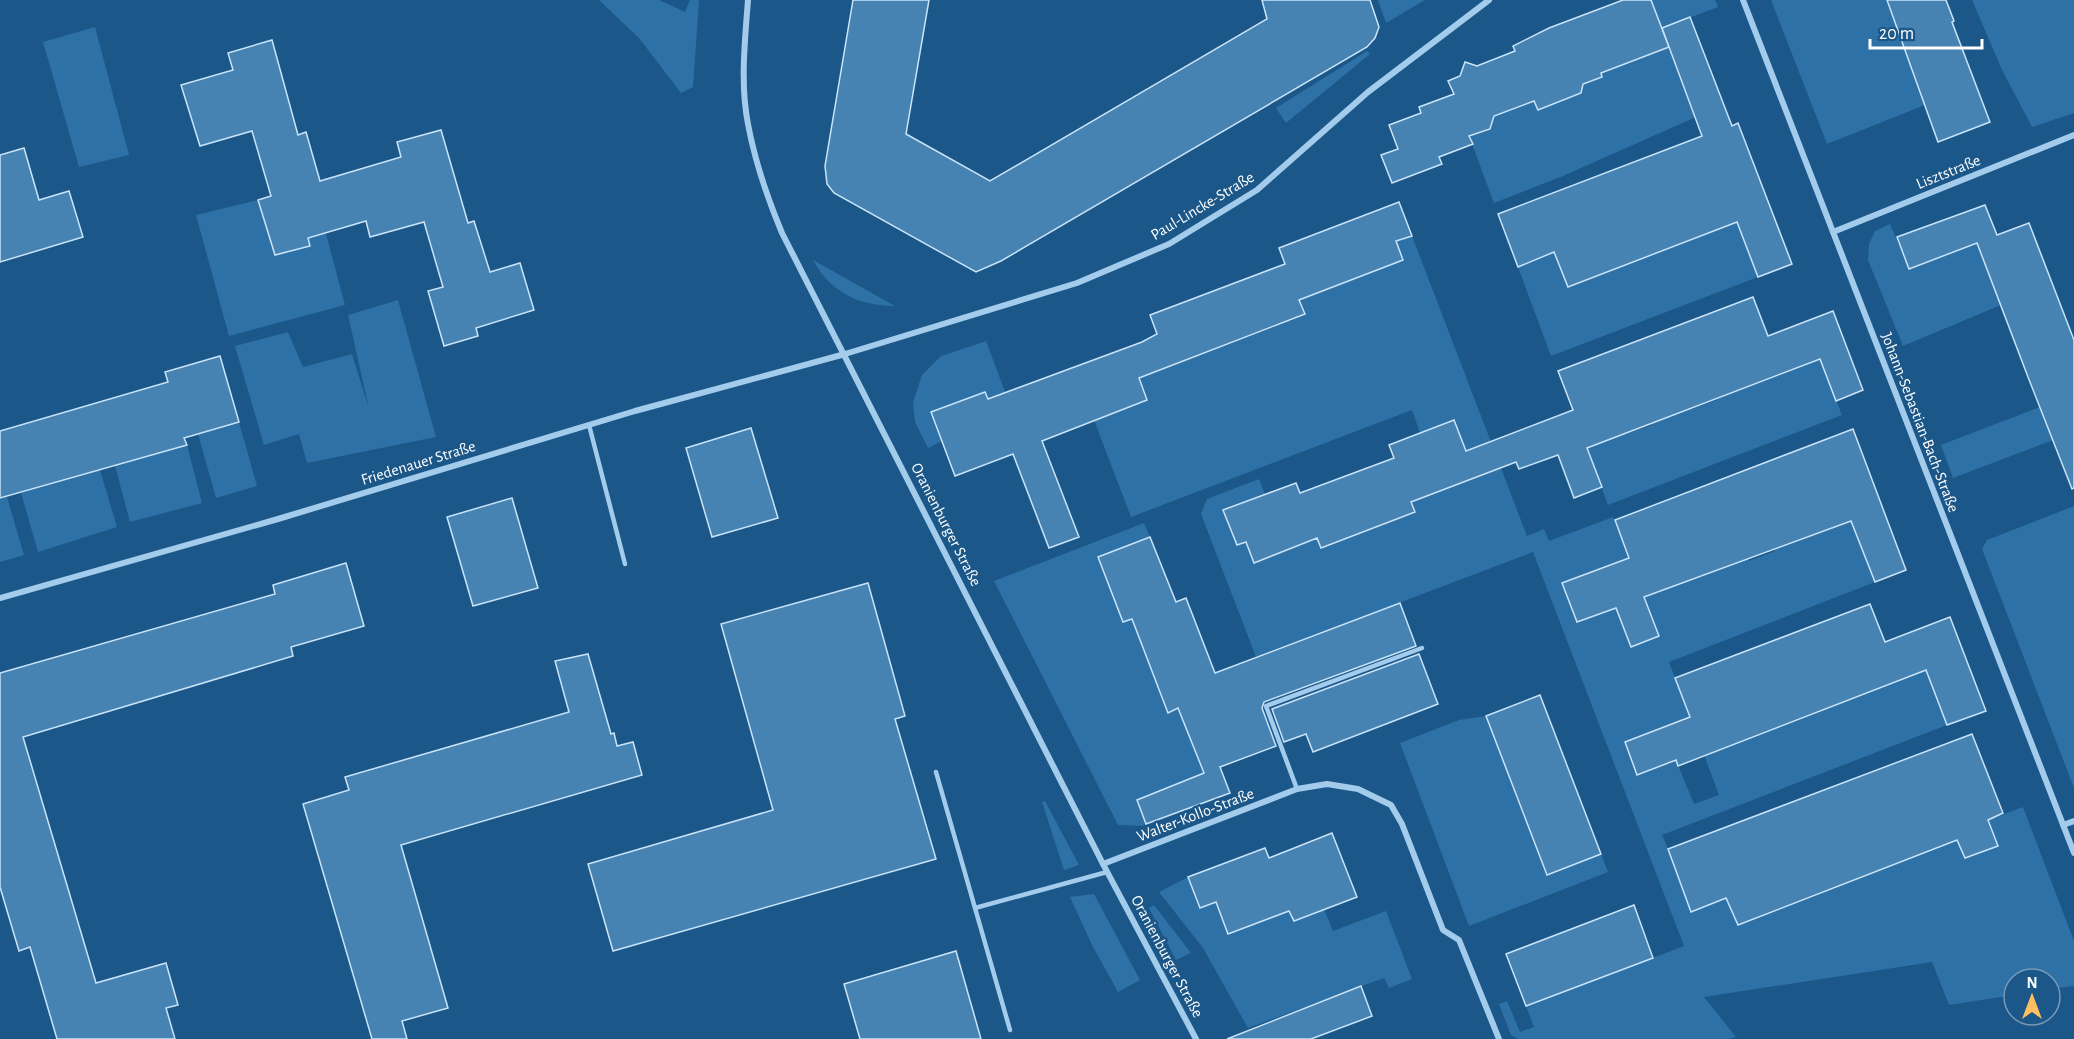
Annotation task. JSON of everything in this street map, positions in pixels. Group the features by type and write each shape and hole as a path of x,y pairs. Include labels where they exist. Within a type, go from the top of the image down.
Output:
{"street":[{"name":"Oranienburger Straße","path":"748,0 744,50 747,122 763,187 790,250 1107,872 1196,1039"},
{"name":"Paul-Lincke-Straße","path":"845,354 1077,284 1168,244 1257,190 1368,92 1489,0"},
{"name":"Johann-Sebastian-Bach-Straße","path":"1743,0 2074,853"},
{"name":"Lisztstraße","path":"1833,232 2074,135"},
{"name":"Friedenauer Straße","path":"0,598 301,512 589,425 845,354"},
{"name":"Walter-Kollo-Straße","path":"1103,864 1297,789 1327,784 1358,789 1391,805 1402,824 1443,930 1459,940 1498,1039"},
{"path":"2063,825 2074,821"}],"lane":[{"path":"589,425 625,564"},
{"path":"1297,789 1266,706 1422,648"},
{"path":"936,772 1010,1030"},
{"path":"975,908 1107,872"}],"shaded area":[{"path":"599,0 659,0 685,12 690,0 699,0 693,87 681,93 639,38"},
{"path":"1378,0 1425,0 1386,23"},
{"path":"1651,0 1715,0 1718,7 1662,28"},
{"path":"1771,0 1887,0 1925,105 1827,144"},
{"path":"1972,0 2074,0 2074,113 2032,127 2002,70"},
{"path":"95,27 129,155 79,167 43,42"},
{"path":"1669,47 1696,117 1563,176 1494,203 1469,136 1490,129 1494,116 1534,101 1538,110 1581,93 1583,84 1602,77 1601,73"},
{"path":"1367,51 1370,54 1286,123 1276,108"},
{"path":"258,200 275,255 308,246 306,231 324,226 345,305 229,336 196,215"},
{"path":"1735,217 1758,277 1551,356 1518,267 1554,252 1568,286 1660,252"},
{"path":"1890,224 1909,268 1977,242 2001,305 1903,346 1868,260 1869,244 1875,231"},
{"path":"1412,236 1527,536 1544,529 1549,541 1613,517 1629,556 1732,516 1749,561 1775,551 1758,506 1797,491 1814,535 1851,520 1875,582 1669,662 1688,711 1727,696 1898,680 1939,665 1941,708 1947,725 1662,835 1668,849 1726,898 1738,925 1957,840 1965,858 1998,846 1988,820 2023,807 2074,941 2074,986 2062,988 2062,967 2002,967 2002,997 1949,1005 1932,962 1704,997 1736,1037 1727,1039 1518,1039 1511,1035 1499,1004 1507,1001 1520,1032 1534,1027 1526,1006 1684,946 1533,552 1256,657 1201,514 1207,499 1259,479 1265,494 1223,510 1237,545 1246,542 1254,563 1317,538 1321,548 1415,513 1411,502 1420,433 1412,410 1131,517 1094,420 1147,400 1139,378 1274,327 1281,299 1290,321 1305,315 1299,300 1403,260 1396,241","holes":["1629,558 1658,636 1616,608 1577,622 1562,583","1690,717 1719,795 1694,804 1676,760 1637,775 1625,742"]},
{"path":"813,260 895,306 869,303 847,295 828,281"},
{"path":"398,300 436,437 307,463 299,434 264,445 235,346 288,332 303,367 352,354 369,409 348,315"},
{"path":"986,341 1026,448 1010,456 985,392 931,412 942,441 928,448 915,422 913,402 922,375 941,356"},
{"path":"1740,341 1756,384 1820,359 1842,415 1608,505 1571,405 1610,390 1626,434 1652,425 1635,381 1675,366 1692,409 1717,400 1700,356"},
{"path":"2040,407 2053,440 1953,478 1941,445"},
{"path":"239,422 257,486 216,498 198,434"},
{"path":"187,445 202,503 130,522 115,466"},
{"path":"100,470 117,527 38,552 21,493"},
{"path":"7,497 24,555 0,562 0,499"},
{"path":"2074,506 2074,788 1982,549 1987,540"},
{"path":"1144,523 1150,537 1098,557 1123,622 1132,619 1169,712 1179,708 1203,773 1177,784 1187,809 1142,826 1118,825 994,581"},
{"path":"1486,716 1546,875 1601,854 1608,872 1469,926 1400,743 1459,720"},
{"path":"1045,801 1079,865 1064,870 1042,802"},
{"path":"1188,877 1199,908 1216,902 1228,934 1289,911 1294,921 1324,909 1333,931 1386,911 1412,979 1389,988 1384,978 1248,1028 1203,948 1159,892"},
{"path":"1094,894 1140,980 1118,992 1092,945 1070,897"},
{"path":"1154,905 1191,953 1176,960 1149,908"}],"building":[{"path":"853,0 929,0 906,134 990,181 1267,19 1262,0 1370,0 1379,27 1375,38 1367,47 1001,261 976,272 834,193 827,184 825,166"},
{"path":"1623,0 1651,0 1669,47 1601,73 1602,77 1583,84 1581,93 1538,110 1534,101 1494,116 1490,129 1469,136 1473,144 1439,157 1442,164 1392,183 1381,155 1398,149 1389,125 1421,113 1419,107 1454,94 1448,81 1460,76 1465,62 1477,66 1515,51 1513,46 1549,28"},
{"path":"1887,0 1946,0 1954,21 1952,22 1990,122 1938,142"},
{"path":"1690,17 1732,126 1738,123 1792,264 1758,277 1737,222 1568,287 1554,252 1518,267 1498,214 1702,136 1662,28"},
{"path":"272,40 298,135 306,132 320,181 401,157 397,142 441,130 468,223 474,221 490,272 520,263 534,310 476,328 478,336 444,346 428,291 443,287 424,222 370,237 366,221 308,238 310,246 275,255 258,200 271,196 252,131 200,146 181,85 233,70 228,53"},
{"path":"24,148 39,200 69,191 83,237 0,262 0,155"},
{"path":"1399,202 1412,236 1396,241 1403,260 1299,300 1305,314 1139,378 1147,400 1042,441 1079,537 1049,548 1013,454 955,476 931,412 985,392 988,399 1142,342 1157,334 1150,315 1285,264 1279,248"},
{"path":"1985,205 1997,235 2029,223 2074,340 2074,488 2072,489 1977,243 1909,269 1897,237"},
{"path":"1753,297 1768,336 1833,311 1863,390 1836,401 1820,359 1587,448 1602,487 1574,498 1558,455 1519,469 1516,462 1411,502 1415,512 1321,548 1317,538 1254,563 1246,542 1237,545 1223,510 1296,483 1300,493 1394,458 1389,445 1454,420 1466,451 1573,410 1558,371"},
{"path":"220,356 239,422 184,438 187,445 0,498 0,431 168,382 165,372"},
{"path":"751,428 778,518 712,537 686,448"},
{"path":"1853,429 1906,570 1875,582 1851,521 1644,597 1659,636 1631,647 1616,608 1577,622 1562,583 1629,558 1615,520"},
{"path":"512,498 538,588 473,606 447,517"},
{"path":"1150,537 1176,602 1186,598 1215,673 1400,603 1416,646 1264,702 1262,708 1276,746 1220,767 1230,793 1146,824 1137,800 1204,773 1178,708 1168,713 1132,619 1123,622 1098,557"},
{"path":"346,563 364,626 291,647 293,656 23,737 96,983 166,963 178,1005 166,1008 175,1039 57,1039 30,947 19,951 0,887 0,673 275,594 273,585"},
{"path":"868,583 905,716 895,719 936,859 613,951 588,864 773,810 721,624"},
{"path":"1870,604 1885,642 1950,617 1986,711 1947,725 1926,670 1678,766 1676,760 1637,775 1625,742 1690,717 1675,678"},
{"path":"588,654 611,734 614,733 617,746 633,742 642,775 401,845 448,1008 402,1021 407,1039 372,1039 303,804 349,790 345,777 569,712 555,661"},
{"path":"1419,654 1438,704 1313,752 1306,734 1284,742 1272,709"},
{"path":"1540,695 1601,854 1547,875 1486,716"},
{"path":"1972,734 2003,813 1988,820 1998,846 1965,858 1957,840 1738,925 1726,898 1691,912 1668,849"},
{"path":"1332,833 1357,897 1294,921 1289,911 1228,934 1216,902 1200,908 1188,877 1265,848 1269,858"},
{"path":"1634,905 1653,958 1526,1006 1506,954"},
{"path":"956,951 981,1039 860,1039 844,984"},
{"path":"1361,986 1372,1016 1311,1039 1227,1039"}]}
